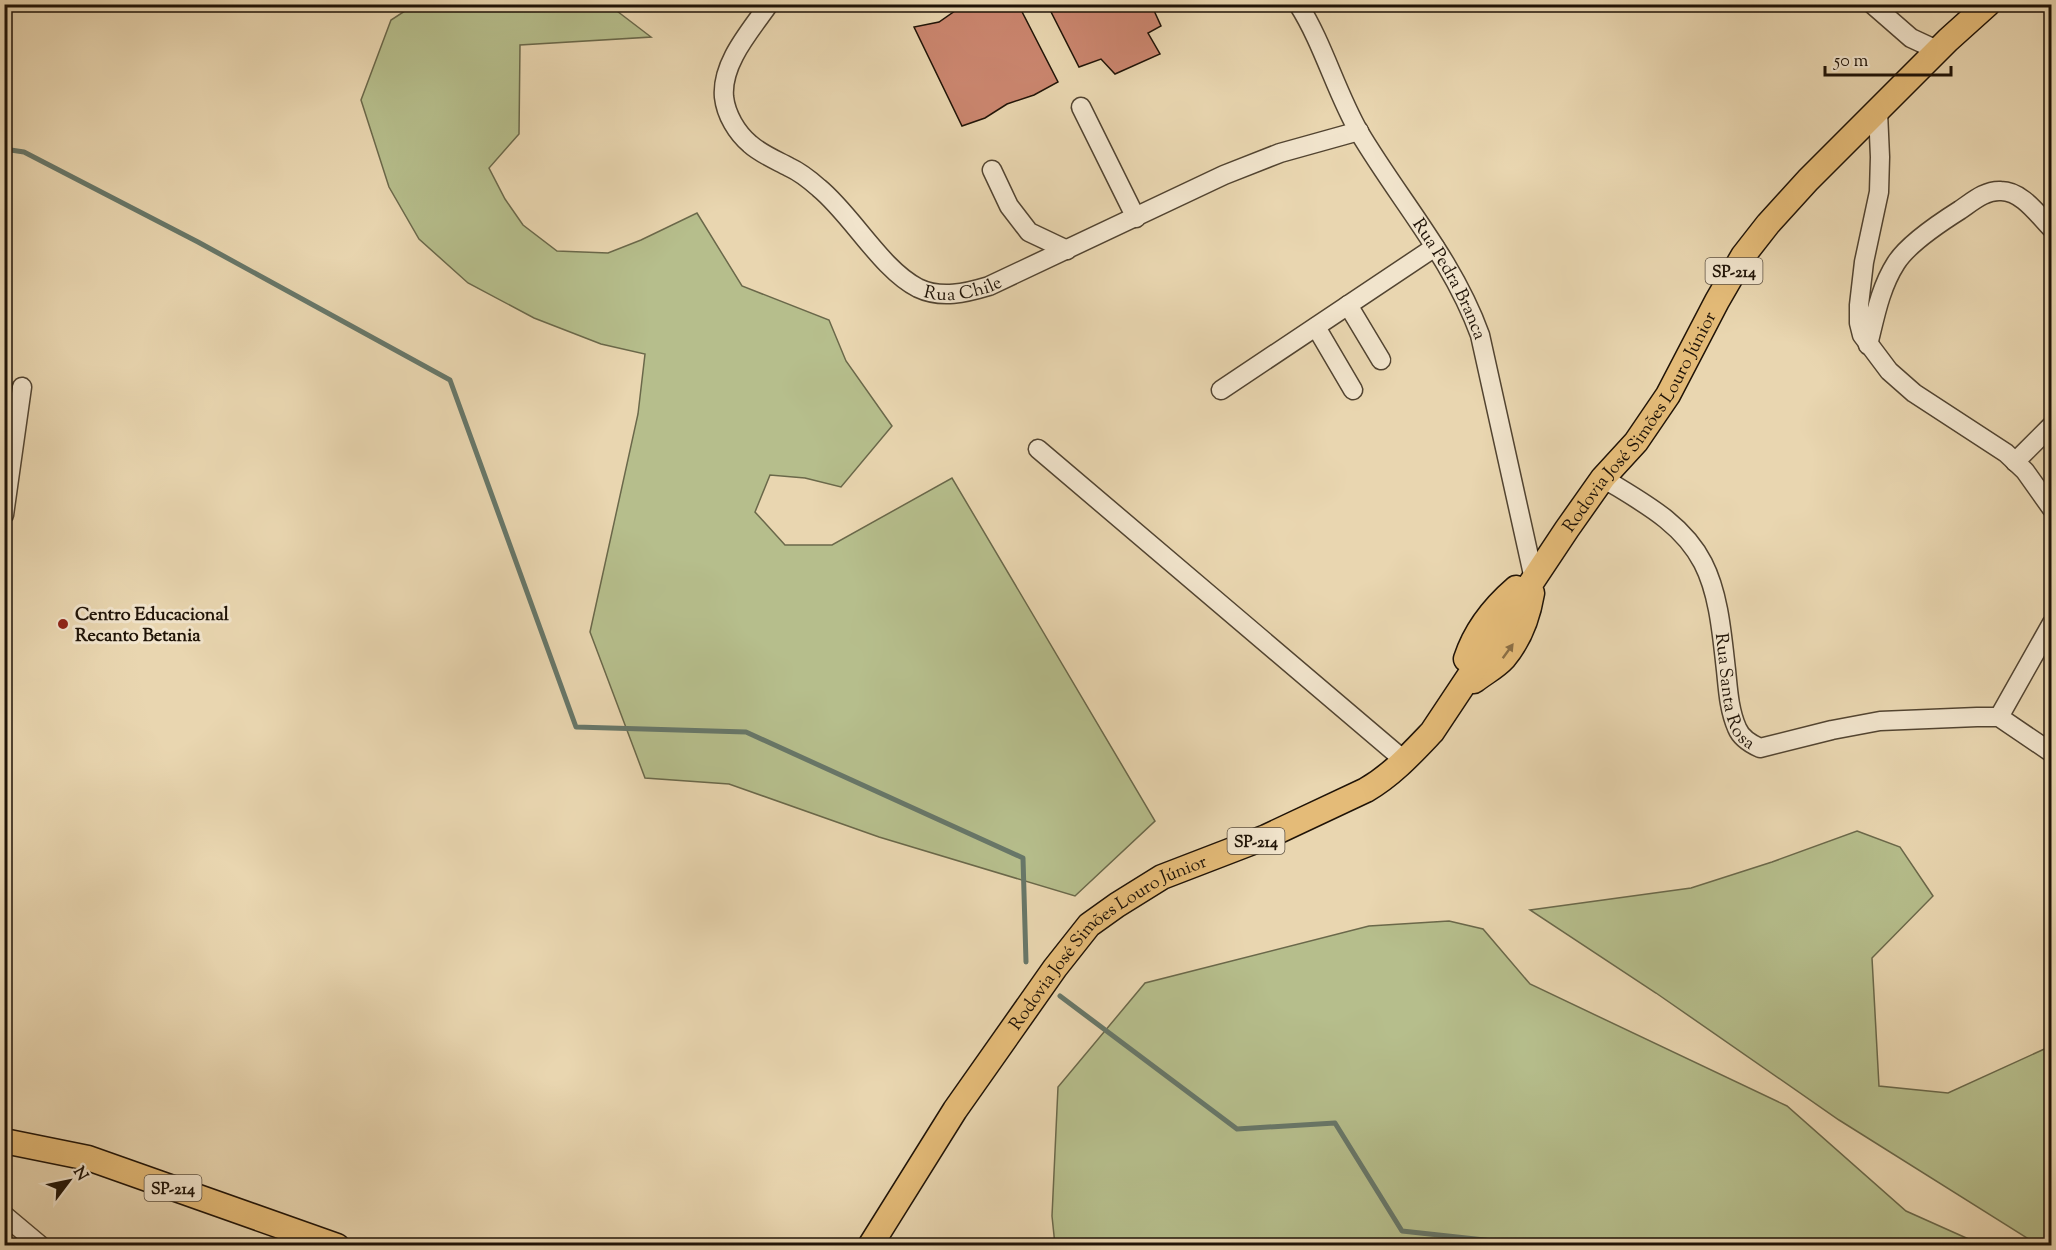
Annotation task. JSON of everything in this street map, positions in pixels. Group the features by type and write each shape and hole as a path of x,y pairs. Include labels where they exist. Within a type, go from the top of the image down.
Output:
{"main road":[{"name":"Rodovia José Simões Louro Júnior","path":"870,1245 955,1110 1055,968 1089,925 1162,877 1266,837 1382,782 1432,732 1450,705 1476,679 1503,659 1519,636 1528,613 1534,579 1603,478 1636,442 1668,395 1743,256 1808,180 1988,4"},
{"name":"Rodovia José Simões Louro Júnior","path":"1450,705 1469,649 1488,616 1520,584 1534,579"},
{"name":"SP-214","path":"4,1141 88,1158 338,1245"}],"street":[{"name":"Rua Chile","path":"769,4 733,59 726,80 724,96 728,114 737,130 750,145 792,168 820,189 901,277 920,288 937,294 965,293 989,286 1224,175 1280,153 1359,131"},
{"name":"Rua Pedra Branca","path":"1298,4 1359,131 1456,279 1470,308 1480,335 1534,579"},
{"path":"1872,4 1911,38 1939,51"},
{"path":"1081,107 1136,218"},
{"path":"1878,112 1879,192 1864,262 1859,305 1862,335 1889,371 1914,393 1982,436 2025,471 2052,509"},
{"path":"992,170 1009,206 1029,232 1067,250"},
{"path":"1868,345 1876,310 1885,284 1897,261 1934,226 1983,194 2001,191 2014,194 2052,229"},
{"path":"1221,390 1435,247"},
{"path":"1348,305 1381,360"},
{"path":"1316,327 1353,390"},
{"path":"4,515 22,387"},
{"path":"2015,462 2052,425"},
{"path":"1038,449 1405,761"},
{"name":"Rua Santa Rosa","path":"1603,478 1671,523 1690,542 1703,564 1716,601 1730,702 1737,730 1750,744 1760,748 1880,721 1999,717"},
{"path":"2052,623 1999,717 2052,753"},
{"path":"4,1215 40,1245"}],"green space":[{"path":"414,5 609,5 651,37 520,45 519,134 489,168 505,199 523,225 557,251 608,253 697,213 742,286 829,320 846,361 892,426 841,487 805,478 770,475 755,512 785,545 832,545 952,478 1155,821 1075,896 879,837 729,784 645,778 590,632 638,414 645,354 601,344 534,318 468,283 419,239 389,187 361,100 391,20"},
{"path":"1857,831 1900,847 1933,896 1872,958 1879,1086 1948,1093 2051,1046 2051,1245 2038,1245 1839,1120 1656,993 1530,910 1691,888"},
{"path":"1449,921 1483,929 1530,984 1787,1106 1906,1211 1982,1245 1055,1245 1052,1216 1058,1087 1145,983 1369,926"}],"building":[{"path":"965,4 1018,4 1058,82 1034,95 1007,104 985,118 962,126 914,27 939,22"},
{"path":"1047,4 1151,4 1161,26 1148,33 1160,54 1115,74 1101,59 1079,67"}],"waterway":[{"path":"4,149 24,152 198,242 450,380 576,727 746,732 1023,858 1026,962"},
{"path":"1060,996 1237,1129 1335,1123 1402,1231 1540,1246"}],"place":[{"name":"Centro Educacional Recanto Betania","path":"63,624"}]}
